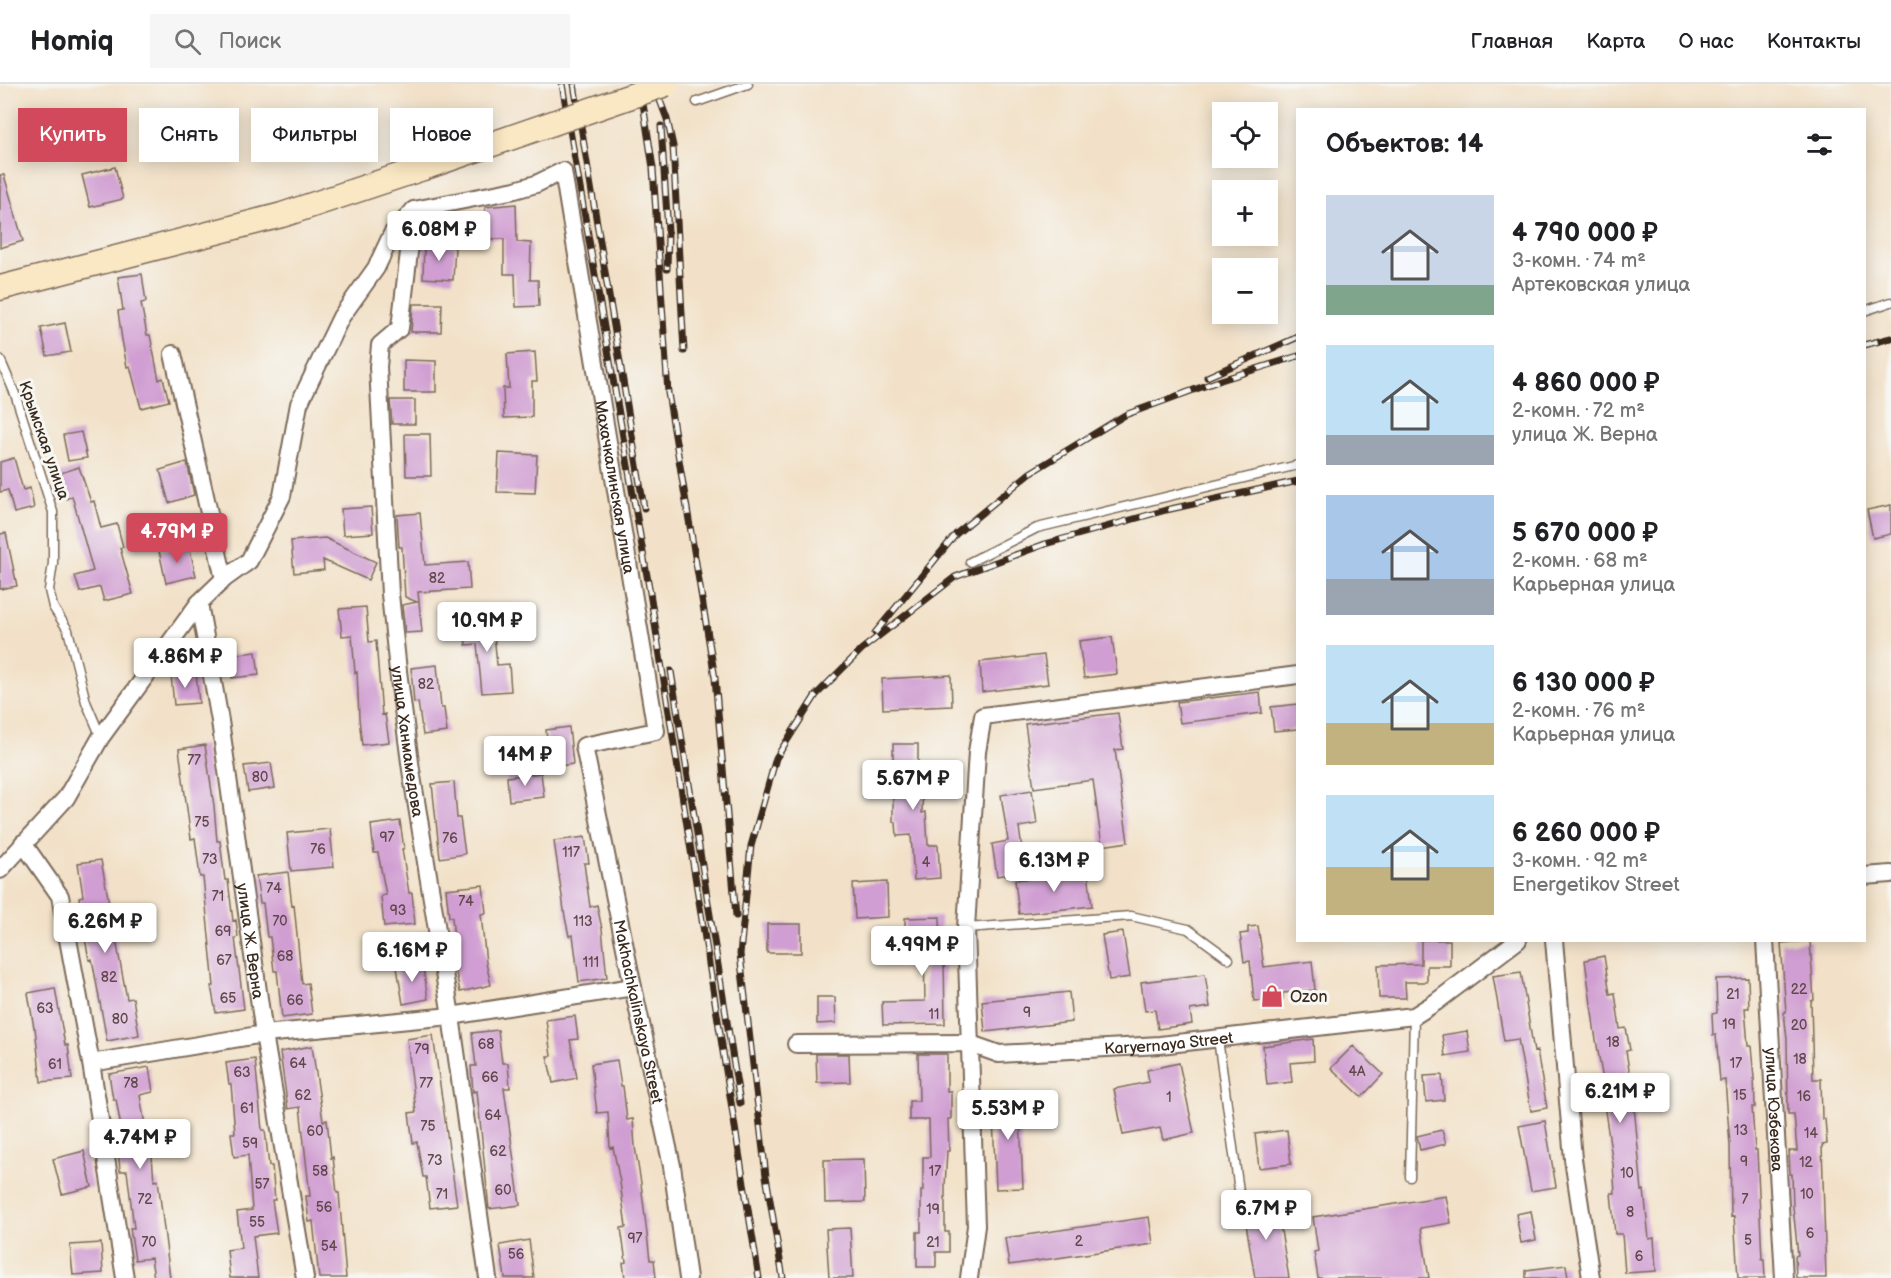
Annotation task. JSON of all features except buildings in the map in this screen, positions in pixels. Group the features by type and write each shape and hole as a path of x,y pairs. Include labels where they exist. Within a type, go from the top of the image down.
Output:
{"main road":[{"path":"0,288 282,215 666,84"}],"street":[{"name":"Makhachkalinskaya Street","path":"414,210 515,190 536,184 563,171 656,731 584,746 672,1166 688,1278"},
{"path":"0,870 66,798 101,737 199,603 224,579 249,561 282,496 299,404 341,316 376,268 392,234 414,210"},
{"name":"улица Ханмамедова","path":"414,210 400,328 380,345 378,367 390,594 411,770 451,1016 488,1278"},
{"path":"173,354 224,579"},
{"name":"улица Ж. Верна","path":"199,603 220,721 264,1034 305,1278"},
{"path":"969,1278 976,1226 968,1042 966,928 976,773 983,716 1296,675"},
{"path":"23,843 60,896 91,1063 124,1278"},
{"path":"1866,876 1891,874"},
{"name":"Karyernaya Street","path":"796,1044 968,1042 999,1054 1218,1040 1414,1017 1515,942"},
{"path":"1554,942 1573,1159 1592,1278"},
{"name":"улица Юзбекова","path":"1765,942 1784,1278"},
{"path":"91,1063 264,1034 451,1016 633,987"}],"lane":[{"path":"697,102 748,84"},
{"path":"1866,310 1891,302"},
{"name":"Крымская улица","path":"0,359 15,394 53,512 53,563 49,590 53,607 68,630 86,702 101,737"},
{"path":"970,562 1036,528 1296,465"},
{"path":"966,928 1131,916 1188,929 1229,959"},
{"path":"1410,1177 1414,1017"},
{"path":"1218,1040 1239,1191"}],"railway":[{"path":"562,84 650,593 759,1278"},
{"path":"574,84 644,508"},
{"path":"640,84 653,168 668,393 715,678 736,916"},
{"path":"658,95 667,119 673,146 684,351"},
{"path":"661,126 668,231 667,269"},
{"path":"1207,377 1296,338"},
{"path":"1866,344 1891,338"},
{"path":"875,633 956,534 1030,473 1125,415 1221,380 1296,357"},
{"path":"783,1278 766,1176 740,954 751,846 776,758 816,695 862,649 955,577 1045,544 1166,510 1296,481"},
{"path":"671,671 740,1103"}],"place":[{"name":"Ozon","path":"1272,996"}]}
